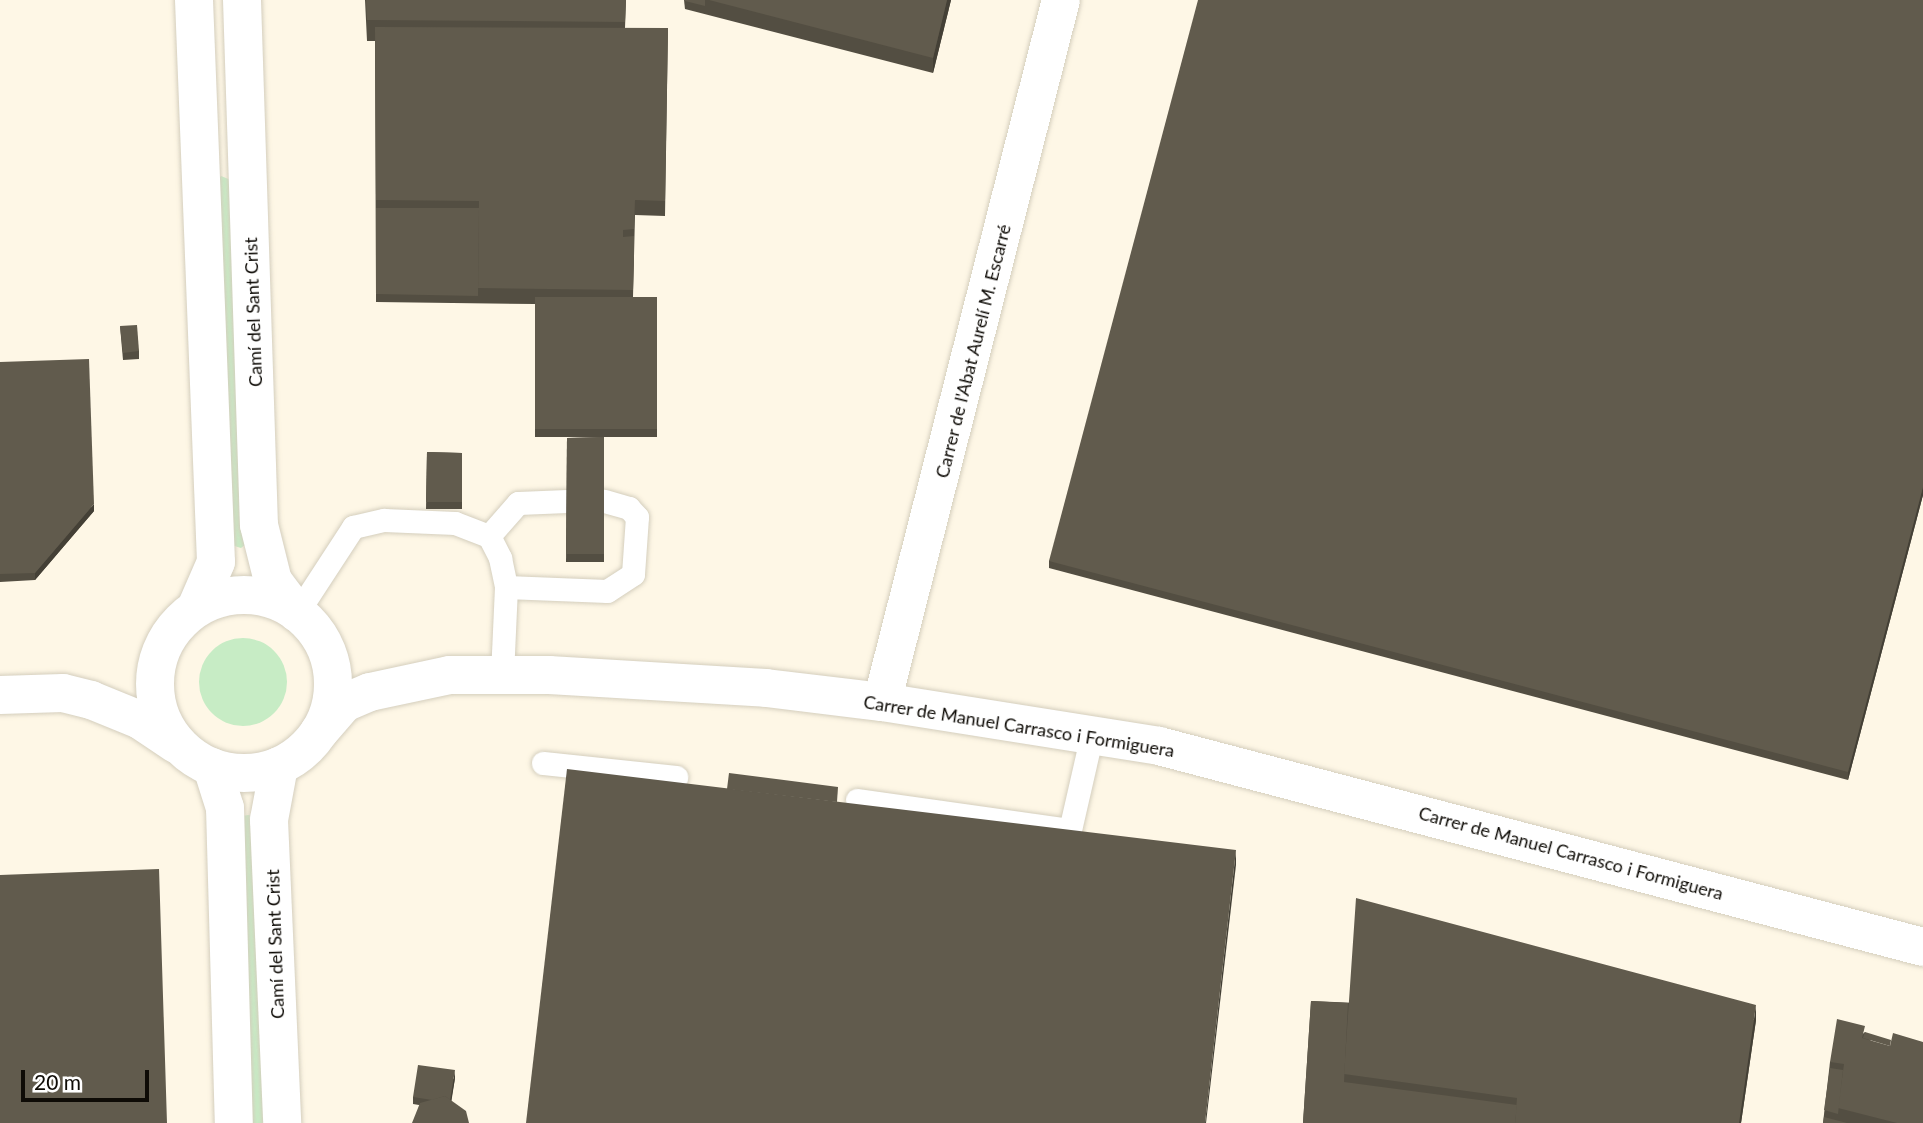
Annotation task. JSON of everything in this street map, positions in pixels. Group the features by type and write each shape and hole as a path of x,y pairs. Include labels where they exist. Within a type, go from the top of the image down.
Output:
{"street":[{"name":"Camí del Sant Crist","path":"242,0 259,525 269,571 297,613"},
{"name":"Carrer de l'Abat Aurelí M. Escarré","path":"883,702 1061,0"},
{"path":"187,9 216,562 196,608"},
{"path":"0,695 63,693 91,700 140,720 197,757 257,773 279,766 301,753 319,733 330,709 329,660 320,637 297,613 274,600 247,596 221,598 196,608 176,626 156,668 159,711 197,757 225,808 234,1123"},
{"name":"Carrer de Manuel Carrasco i Formiguera","path":"319,733 344,704 370,692 450,675 766,688 883,702 1159,746 1923,947"},
{"name":"Camí del Sant Crist","path":"279,766 269,820 282,1123"}],"lane":[{"path":"489,536 518,503 567,501"},
{"path":"506,587 607,591 633,574 637,517 629,508 604,501"},
{"path":"297,613 353,527 384,520 455,523 489,536 500,558 506,587 502,676"},
{"path":"1070,830 1092,734"},
{"path":"544,763 676,777"},
{"path":"857,800 1095,835"}],"green space":[{"path":"221,176 231,180 245,545 241,548 231,545 217,181"},
{"path":"243,638 260,641 274,651 284,665 287,682 284,699 274,713 260,723 243,726 226,723 212,713 202,699 199,682 202,665 212,651 226,641"},
{"path":"242,816 254,816 269,1123 250,1123"}],"building":[{"path":"366,0 626,0 625,22 367,20"},
{"path":"705,0 705,6 685,1"},
{"path":"709,0 947,0 933,58"},
{"path":"1198,0 1923,0 1923,487 1848,772 1049,561"},
{"path":"375,27 668,28 665,201 635,200 634,229 623,230 623,261 634,261 633,290 478,288 479,201 376,200"},
{"path":"376,208 479,208 478,296 376,294"},
{"path":"634,236 634,261 623,261 623,237"},
{"path":"535,297 657,297 657,429 535,429"},
{"path":"137,325 139,351 123,353 120,326"},
{"path":"89,359 94,504 35,573 0,574 0,362"},
{"path":"604,437 604,554 566,554 567,438"},
{"path":"427,452 462,453 462,502 426,502"},
{"path":"567,769 1236,850 1205,1123 526,1123"},
{"path":"729,773 838,787 837,802 727,789"},
{"path":"159,869 167,1123 0,1123 0,875"},
{"path":"1356,898 1756,1005 1739,1123 1515,1123 1517,1098 1344,1074"},
{"path":"1311,1001 1348,1003 1344,1082 1517,1105 1515,1123 1303,1123"},
{"path":"1837,1019 1865,1026 1862,1038 1890,1046 1893,1033 1923,1042 1923,1123 1897,1123 1838,1108 1844,1064 1830,1062"},
{"path":"1865,1032 1891,1040 1890,1046 1863,1038"},
{"path":"418,1065 455,1070 450,1100 445,1096 432,1100 413,1097"},
{"path":"1830,1068 1843,1070 1838,1114 1824,1110"},
{"path":"445,1096 466,1111 469,1123 412,1123 420,1103"},
{"path":"1824,1117 1847,1123 1823,1123"}]}
